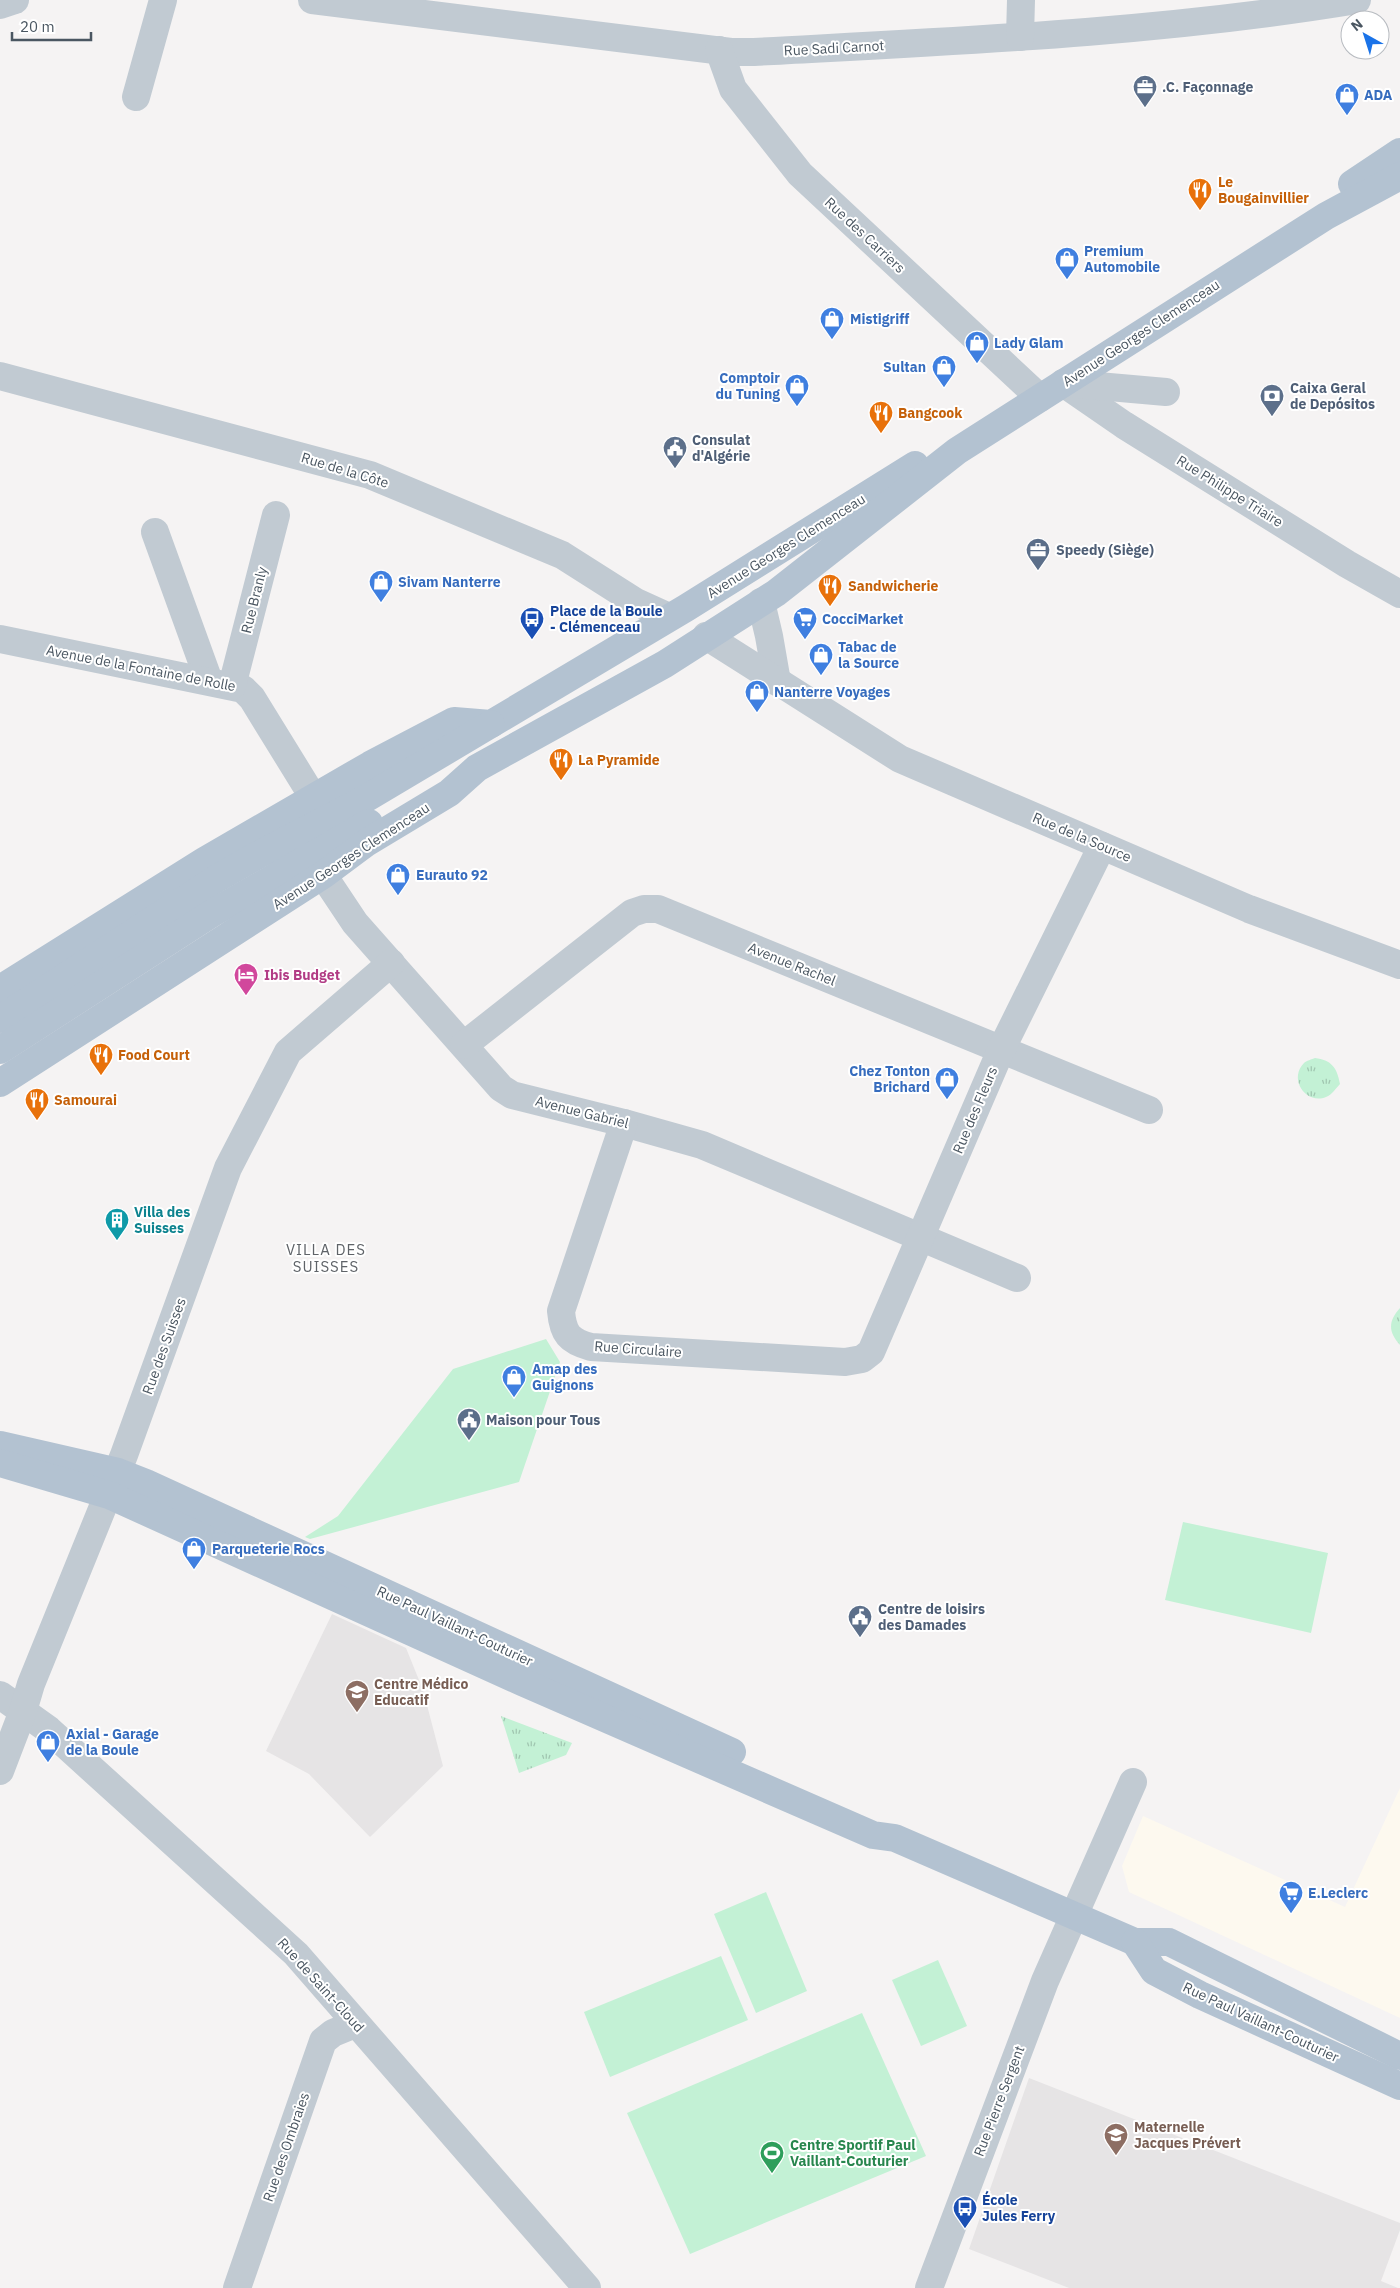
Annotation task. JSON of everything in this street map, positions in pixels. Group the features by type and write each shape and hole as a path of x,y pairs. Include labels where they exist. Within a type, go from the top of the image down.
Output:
{"main road":[{"path":"1326,216 1332,198 1400,152"},
{"name":"Avenue Georges Clemenceau","path":"0,1083 323,875 366,843 449,793 478,768 665,664 776,593 957,452 1326,216 1400,176"},
{"name":"Avenue Georges Clemenceau","path":"0,1019 258,855 360,802 669,617 923,460 957,452"},
{"path":"669,617 706,636"},
{"path":"0,989 204,861 313,797 454,721 491,724"},
{"path":"0,1050 214,912 445,782 478,768"},
{"path":"204,861 258,855"},
{"name":"Rue Paul Vaillant-Couturier","path":"0,1445 113,1483"},
{"name":"Rue Paul Vaillant-Couturier","path":"0,1463 113,1483 146,1483 880,1820 895,1838 1135,1942 1169,1942 1400,2056"},
{"name":"Rue Paul Vaillant-Couturier","path":"1135,1942 1154,1971 1200,1995 1400,2086"}],"street":[{"path":"0,5 15,0"},
{"path":"136,97 163,0"},
{"name":"Rue Sadi Carnot","path":"312,0 719,50 754,52 1020,37 1206,21 1327,2 1357,0"},
{"path":"1020,37 1021,0"},
{"name":"Rue des Carriers","path":"719,50 734,89 800,174 1040,398"},
{"name":"Rue de la Côte","path":"0,376 370,475 562,555 636,602 669,617"},
{"path":"1063,383 1166,392"},
{"name":"Rue Philippe Triaire","path":"1063,383 1124,425 1347,564 1400,594"},
{"name":"Rue Branly","path":"220,684 276,515"},
{"path":"155,532 220,684"},
{"path":"761,602 777,682"},
{"name":"Rue de la Source","path":"706,636 900,759 1249,909 1400,965"},
{"name":"Avenue de la Fontaine de Rolle","path":"0,640 243,688 252,698 313,797"},
{"name":"Rue des Fleurs","path":"846,1362 862,1360 871,1352 1001,1050 1102,846"},
{"name":"Avenue Gabriel","path":"323,875 356,923 501,1088 512,1095 624,1123 702,1146 920,1239 1018,1278"},
{"name":"Avenue Rachel","path":"464,1045 632,913 644,909 658,909 1149,1110"},
{"name":"Rue des Suisses","path":"0,1771 24,1711 31,1684 113,1483 228,1168 288,1052 391,963"},
{"name":"Rue Circulaire","path":"624,1123 563,1300 561,1318 567,1334 575,1342 591,1347 846,1362"},
{"name":"Rue de Saint-Cloud","path":"0,1695 49,1730 296,1954 587,2288"},
{"name":"Rue Pierre Sergent","path":"929,2288 1045,1982 1133,1782"},
{"name":"Rue des Ombraies","path":"237,2288 323,2041 333,2033 355,2024"}],"shaded area":[{"name":"Centre Médico Educatif","path":"332,1614 406,1648 423,1690 443,1766 370,1837 309,1774 266,1751"},
{"path":"1400,1788 1400,2018 1129,1892 1122,1866 1143,1816 1345,1907"},
{"name":"Maternelle Jacques Prévert","path":"1029,2078 1400,2223 1400,2230 1381,2281 1398,2288 1069,2288 969,2249"}],"green space":[{"path":"1315,1058 1332,1065 1337,1073 1340,1084 1326,1097 1312,1097 1306,1094 1299,1083 1300,1069 1304,1063"},
{"path":"1400,1308 1400,1345 1393,1336 1391,1326 1393,1317"},
{"path":"546,1339 560,1362 519,1482 310,1539 305,1537 338,1516 453,1369"},
{"path":"1183,1522 1328,1553 1311,1633 1165,1600"},
{"path":"501,1716 572,1743 566,1755 519,1773"},
{"path":"766,1892 807,1991 756,2013 714,1914"},
{"path":"721,1956 748,2020 610,2077 584,2012"},
{"path":"938,1960 967,2026 921,2046 892,1980"},
{"path":"862,2013 926,2156 690,2254 627,2113"}],"place":[{"name":".C. Façonnage","path":"1145,108"},
{"name":"ADA","path":"1347,116"},
{"name":"Le Bougainvillier","path":"1200,211"},
{"name":"Premium Automobile","path":"1067,280"},
{"name":"Mistigriff","path":"832,340"},
{"name":"Lady Glam","path":"977,364"},
{"name":"Sultan","path":"944,388"},
{"name":"Comptoir du Tuning","path":"797,407"},
{"name":"Caixa Geral de Depósitos","path":"1272,417"},
{"name":"Bangcook","path":"881,434"},
{"name":"Consulat d'Algérie","path":"675,469"},
{"name":"Speedy (Siège)","path":"1038,571"},
{"name":"Sivam Nanterre","path":"381,603"},
{"name":"Sandwicherie","path":"830,607"},
{"name":"Place de la Boule - Clémenceau","path":"532,640"},
{"name":"CocciMarket","path":"805,640"},
{"name":"Tabac de la Source","path":"821,676"},
{"name":"Nanterre Voyages","path":"757,713"},
{"name":"La Pyramide","path":"561,781"},
{"name":"Eurauto 92","path":"398,896"},
{"name":"Ibis Budget","path":"246,996"},
{"name":"Food Court","path":"101,1076"},
{"name":"Chez Tonton Brichard","path":"947,1100"},
{"name":"Samourai","path":"37,1121"},
{"name":"Villa des Suisses","path":"117,1241"},
{"name":"Amap des Guignons","path":"514,1398"},
{"name":"Maison pour Tous","path":"469,1441"},
{"name":"Parqueterie Rocs","path":"194,1570"},
{"name":"Centre de loisirs des Damades","path":"860,1638"},
{"name":"Centre Médico Educatif","path":"357,1713"},
{"name":"Axial - Garage de la Boule","path":"48,1763"},
{"name":"E.Leclerc","path":"1291,1914"},
{"name":"Maternelle Jacques Prévert","path":"1116,2156"},
{"name":"Centre Sportif Paul Vaillant-Couturier","path":"772,2174"},
{"name":"École Jules Ferry","path":"965,2229"}],"district":[{"name":"VILLA DES SUISSES","path":"326,1258"}]}
